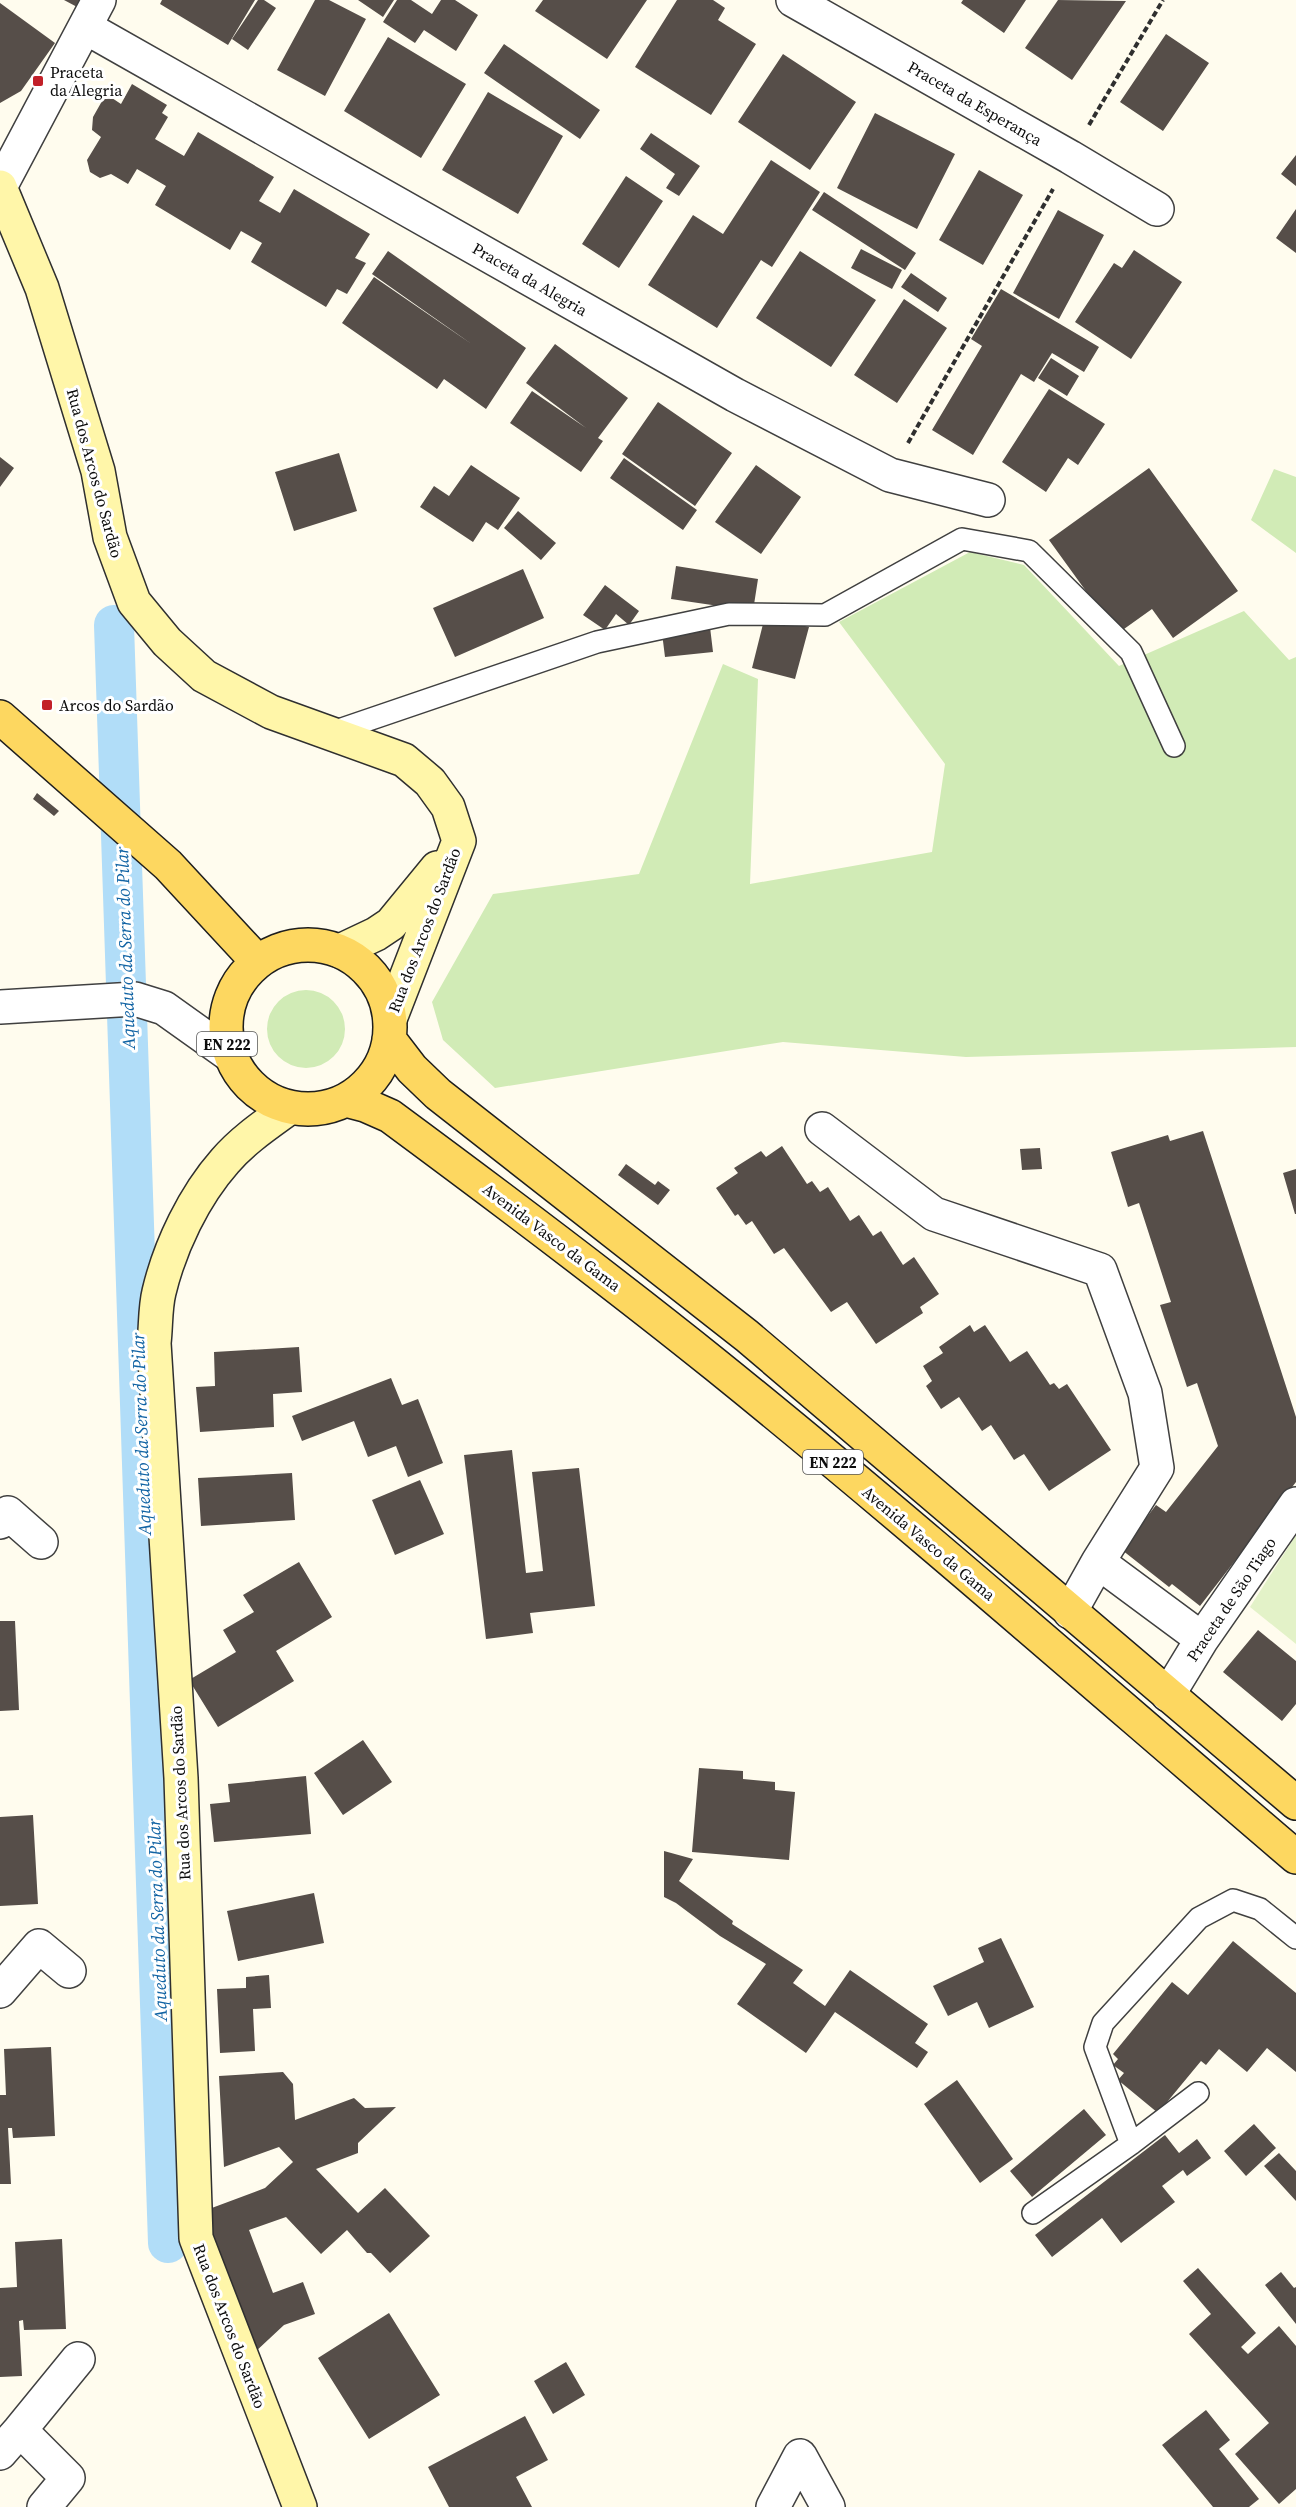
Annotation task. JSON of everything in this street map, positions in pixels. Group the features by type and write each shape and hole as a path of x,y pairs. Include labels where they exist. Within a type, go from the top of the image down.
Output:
{"main road":[{"name":"Rua dos Arcos do Sardão","path":"0,187 42,288 98,471 110,537 134,602 167,642 204,676 271,712 404,760 430,782 448,807 459,841 389,1029"},
{"path":"0,717 168,865 257,961"},
{"name":"Rua dos Arcos do Sardão","path":"340,951 376,934 391,924 459,841"},
{"name":"EN 222","path":"314,945 340,951 359,962 374,978 385,998 389,1029 385,1058 363,1089 346,1100 318,1108 289,1108 264,1097 244,1079 230,1055 225,1021 228,1004 235,987 257,961 288,947 314,945"},
{"name":"EN 222","path":"389,1029 412,1069 438,1094 747,1336 1296,1803"},
{"name":"Avenida Vasco da Gama","path":"346,1100 366,1105 390,1116 567,1247 708,1359 847,1473 1296,1857"},
{"name":"Rua dos Arcos do Sardão","path":"289,1108 225,1160 200,1196 176,1242 158,1293 154,1342 181,1779 196,2238 300,2507"}],"street":[{"name":"Praceta da Esperança","path":"793,0 1157,209"},
{"path":"0,187 92,14"},
{"name":"Praceta da Alegria","path":"92,14 735,395 890,475 988,500"},
{"path":"0,1007 135,999 164,1008 230,1055"},
{"path":"822,1129 934,1214 1100,1270 1145,1393 1157,1467 1070,1612"},
{"name":"Praceta de São Tiago","path":"1168,1695 1202,1639 1296,1504"},
{"path":"0,1522 8,1513 41,1542"},
{"path":"1098,1562 1202,1639"},
{"path":"0,1990 39,1946 69,1971"},
{"path":"44,2507 68,2478 10,2441 78,2358"},
{"path":"773,2507 801,2456 828,2507"}],"lane":[{"path":"330,734 597,642 729,614 825,615 962,539 1029,552 1131,652 1174,746"},
{"path":"1131,2144 1095,2047 1103,2023 1199,1918 1233,1900 1260,1910 1296,1938"},
{"path":"1033,2213 1131,2144 1198,2093"}],"path":[{"path":"890,475 1070,157 1163,0"}],"green space":[{"path":"1274,469 1296,477 1296,553 1251,520"},
{"path":"970,552 1024,565 1119,666 1244,611 1289,660 1296,657 1296,1047 966,1057 783,1042 495,1088 443,1040 432,1002 493,894 639,874 723,664 758,679 750,884 932,852 945,764 839,622"},
{"path":"306,990 321,993 334,1001 342,1014 345,1029 342,1044 334,1057 321,1065 306,1068 291,1065 278,1057 270,1044 267,1029 270,1014 278,1001 291,993"},
{"path":"1296,1535 1296,1644 1250,1607"}],"building":[{"path":"64,0 83,0 79,8"},
{"path":"162,0 255,0 228,45 160,4"},
{"path":"258,0 264,0 276,8 248,50 232,39"},
{"path":"315,0 329,0 366,19 325,96 277,70"},
{"path":"358,0 394,0 383,17"},
{"path":"397,0 411,0 432,14 441,0 455,0 478,15 456,51 424,30 415,43 383,22"},
{"path":"543,0 647,0 607,59 535,11"},
{"path":"677,0 713,0 725,8 718,20 756,44 711,115 635,67"},
{"path":"963,0 1026,0 1004,33 961,3"},
{"path":"1058,0 1126,1 1072,80 1025,48"},
{"path":"0,3 55,43 21,91 0,103"},
{"path":"1166,34 1209,63 1163,131 1120,102"},
{"path":"388,37 466,84 421,158 344,111"},
{"path":"504,44 600,110 580,139 484,73"},
{"path":"783,54 856,102 810,170 738,122"},
{"path":"132,84 167,105 162,113 168,117 155,139 184,156 198,132 274,177 259,201 280,213 294,189 370,234 355,258 366,263 347,294 337,289 326,307 251,262 262,243 241,231 230,250 155,205 166,186 137,169 128,184 111,174 100,178 90,172 87,160 101,137 92,130 93,117 106,94 121,104"},
{"path":"488,92 563,136 518,214 442,170"},
{"path":"875,113 955,154 917,229 837,188"},
{"path":"651,133 700,166 679,196 666,188 675,174 640,149"},
{"path":"1296,155 1296,186 1281,174"},
{"path":"771,160 820,192 772,267 761,260 717,328 648,285 693,215 723,234"},
{"path":"979,170 1023,195 983,265 939,240"},
{"path":"626,176 663,201 619,268 582,244"},
{"path":"824,192 916,253 905,270 812,210"},
{"path":"1296,209 1296,253 1276,238"},
{"path":"1058,210 1104,235 1059,319 1013,293"},
{"path":"861,249 902,270 892,289 851,268"},
{"path":"1134,250 1182,282 1131,359 1075,322 1114,263 1122,268"},
{"path":"388,251 526,348 486,409 444,379 437,389 342,323 374,277 473,345 372,274"},
{"path":"800,251 876,300 831,367 756,318"},
{"path":"911,273 947,298 938,312 901,287"},
{"path":"1001,289 1099,347 1084,372 1052,353 1034,382 1021,374 973,455 932,430 982,346 971,339"},
{"path":"904,299 947,328 897,403 854,375"},
{"path":"555,344 628,398 598,438 603,441 581,472 510,423 532,391 586,428 526,383"},
{"path":"1051,358 1079,376 1067,396 1038,378"},
{"path":"1049,389 1105,424 1078,465 1068,458 1046,492 1002,462"},
{"path":"658,402 732,453 695,506 622,454"},
{"path":"339,453 357,511 294,531 275,472"},
{"path":"0,457 14,468 0,487"},
{"path":"624,458 697,510 683,530 610,478"},
{"path":"471,465 520,498 498,530 486,522 473,542 420,507 434,486 449,496"},
{"path":"756,465 801,497 761,554 715,522"},
{"path":"1149,468 1238,591 1173,638 1152,609 1117,634 1049,540"},
{"path":"518,511 556,543 541,560 504,528"},
{"path":"676,566 758,579 753,611 671,599"},
{"path":"523,569 544,618 455,657 433,608"},
{"path":"605,585 639,611 629,625 616,614 605,630 583,615"},
{"path":"765,616 809,627 795,679 752,668"},
{"path":"710,627 713,652 665,657 662,633"},
{"path":"37,793 59,811 54,816 33,799"},
{"path":"1203,1131 1296,1417 1296,1482 1200,1606 1172,1584 1169,1587 1122,1550 1156,1505 1166,1512 1218,1446 1197,1383 1187,1387 1160,1305 1171,1302 1139,1203 1128,1207 1111,1152 1168,1135 1170,1141"},
{"path":"782,1146 807,1184 812,1181 820,1192 828,1187 850,1221 859,1215 873,1236 881,1231 903,1265 914,1257 939,1294 920,1307 923,1313 876,1344 847,1302 831,1312 784,1248 774,1254 752,1221 746,1225 738,1214 735,1216 716,1188 738,1173 734,1168 761,1151 766,1157"},
{"path":"1040,1148 1042,1169 1022,1170 1020,1149"},
{"path":"626,1164 655,1185 658,1181 670,1190 658,1205 618,1175"},
{"path":"1296,1169 1296,1214 1295,1214 1283,1173"},
{"path":"970,1325 974,1332 985,1325 1010,1362 1027,1351 1050,1385 1054,1383 1059,1389 1067,1384 1111,1450 1049,1491 1024,1454 1014,1460 991,1425 982,1431 959,1397 941,1409 926,1386 932,1381 923,1366 943,1353 939,1347"},
{"path":"299,1347 302,1392 273,1394 274,1427 200,1432 196,1387 215,1386 214,1352"},
{"path":"391,1378 402,1405 418,1399 443,1463 408,1477 396,1446 368,1457 354,1421 302,1441 292,1416"},
{"path":"512,1450 526,1573 543,1571 532,1472 579,1468 595,1606 530,1613 533,1633 486,1639 464,1455"},
{"path":"292,1473 295,1520 201,1526 198,1478"},
{"path":"420,1480 444,1534 395,1555 372,1500"},
{"path":"299,1562 332,1617 276,1651 294,1681 218,1727 189,1680 236,1652 223,1630 254,1612 243,1595"},
{"path":"0,1621 15,1621 19,1710 0,1711"},
{"path":"1258,1630 1296,1661 1296,1704 1282,1721 1223,1672"},
{"path":"363,1740 392,1782 343,1815 314,1773"},
{"path":"699,1768 743,1771 743,1779 775,1782 775,1790 795,1792 789,1860 692,1852"},
{"path":"306,1776 311,1834 214,1842 210,1804 230,1802 228,1784"},
{"path":"33,1815 38,1904 0,1906 0,1817"},
{"path":"664,1851 693,1859 679,1881 733,1921 732,1924 803,1970 793,1983 825,2006 850,1970 928,2024 915,2043 928,2052 917,2068 835,2012 806,2053 737,2004 766,1964 720,1936 676,1903 664,1897"},
{"path":"314,1893 324,1943 238,1961 227,1911"},
{"path":"1001,1938 1034,2007 989,2028 977,2002 948,2016 933,1986 984,1962 978,1948"},
{"path":"1233,1941 1296,1993 1296,2072 1267,2048 1247,2072 1219,2049 1206,2065 1201,2061 1158,2113 1118,2080 1124,2073 1113,2065 1118,2059 1113,2054 1172,1982 1188,1995"},
{"path":"269,1975 271,2008 253,2009 255,2051 220,2053 217,1989 246,1988 246,1977"},
{"path":"51,2047 55,2136 13,2138 12,2128 8,2128 11,2184 0,2184 0,2095 6,2095 4,2049"},
{"path":"283,2072 293,2084 295,2120 354,2098 365,2108 396,2107 358,2143 358,2153 316,2169 358,2213 385,2188 430,2236 390,2273 371,2253 367,2253 347,2230 321,2254 286,2217 249,2230 273,2293 303,2282 315,2314 284,2325 254,2353 201,2212 265,2188 293,2162 279,2147 224,2167 219,2076"},
{"path":"957,2080 1013,2159 980,2183 924,2104"},
{"path":"1084,2109 1106,2135 1032,2197 1010,2171"},
{"path":"1254,2124 1276,2148 1246,2176 1224,2151"},
{"path":"1165,2135 1179,2153 1197,2139 1211,2158 1187,2176 1183,2170 1162,2186 1175,2202 1121,2243 1102,2218 1052,2257 1035,2235"},
{"path":"1279,2153 1296,2171 1296,2201 1264,2166"},
{"path":"62,2239 66,2329 24,2330 23,2320 19,2321 22,2376 0,2377 0,2288 17,2287 15,2242"},
{"path":"1198,2268 1256,2333 1241,2347 1248,2354 1279,2326 1296,2346 1296,2489 1279,2504 1235,2454 1269,2423 1189,2334 1211,2314 1183,2281"},
{"path":"1281,2272 1294,2288 1296,2287 1296,2324 1265,2285"},
{"path":"389,2313 440,2395 369,2439 318,2358"},
{"path":"566,2362 585,2395 553,2414 534,2381"},
{"path":"1206,2410 1230,2440 1219,2449 1259,2499 1249,2507 1213,2507 1162,2445"},
{"path":"525,2416 548,2460 516,2477 532,2507 449,2507 428,2467"}],"waterway":[{"name":"Aqueduto da Serra do Pilar","path":"114,625 168,2243"}],"place":[{"name":"Praceta da Alegria","path":"38,81"},
{"name":"Arcos do Sardão","path":"47,705"}]}
